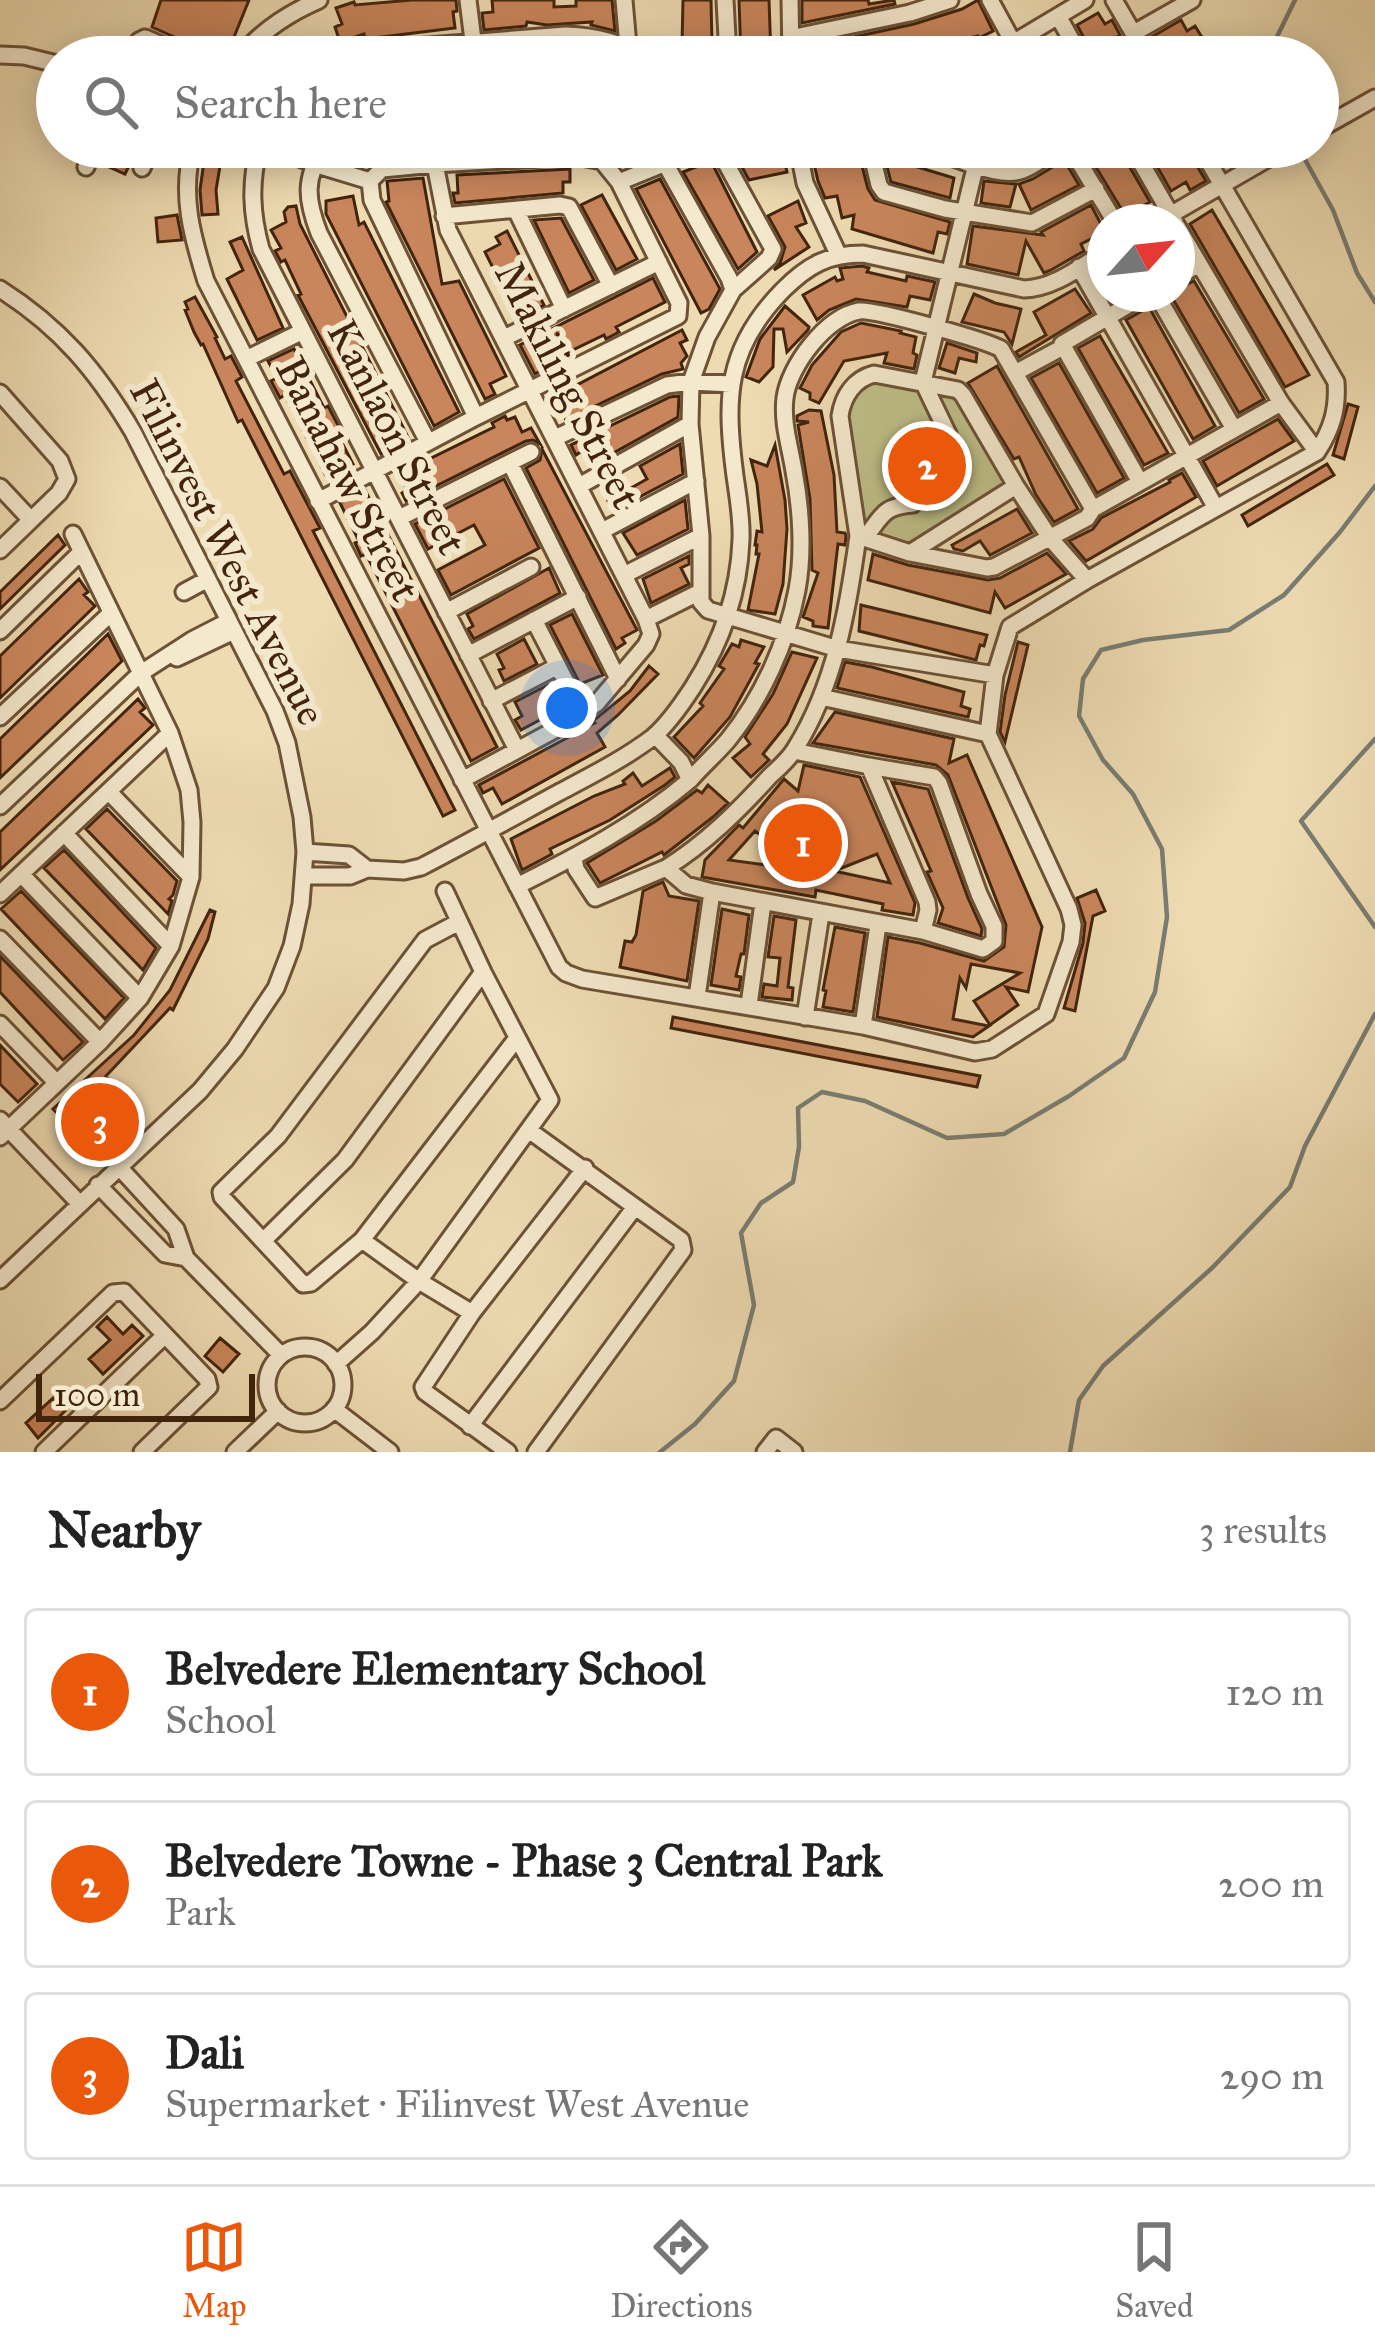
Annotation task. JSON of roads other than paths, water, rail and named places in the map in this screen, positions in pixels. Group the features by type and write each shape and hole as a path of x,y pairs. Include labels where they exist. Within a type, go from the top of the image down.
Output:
{"street":[{"path":"262,36 294,11 319,0"},
{"path":"468,0 472,36"},
{"path":"624,0 627,36"},
{"path":"725,0 727,36"},
{"path":"790,0 790,36"},
{"path":"800,36 950,0"},
{"path":"990,0 1009,36"},
{"path":"1034,36 1085,0"},
{"path":"1114,0 1136,36"},
{"path":"1134,33 1187,1"},
{"path":"1058,16 1069,36"},
{"path":"0,55 36,59"},
{"path":"1339,118 1375,98"},
{"name":"Banahaw Street","path":"188,168 191,235 206,281 560,967 581,979 697,997"},
{"name":"Kanlaon Street","path":"255,168 251,192 261,249 517,750"},
{"path":"313,168 308,185 310,208 319,233 428,442"},
{"path":"327,168 370,181"},
{"path":"370,181 382,169 393,168"},
{"name":"Makiling Street","path":"436,168 448,230 649,627"},
{"path":"318,501 476,416 675,319 679,303 608,168"},
{"path":"619,182 654,168"},
{"path":"670,168 733,290"},
{"path":"729,168 773,249 733,290 707,337 692,382 690,424 704,607 838,649 995,675"},
{"path":"803,168 838,254"},
{"path":"875,168 884,192 1033,223 1096,189"},
{"path":"948,434 923,382 975,168"},
{"path":"991,168 1010,173 1025,168"},
{"path":"1083,168 1105,204"},
{"path":"1143,168 1161,204"},
{"path":"712,892 697,997 984,1052 1049,1010 1071,942 1072,917 988,734 995,675 1010,627 1317,452 1337,402 1336,382 1212,168"},
{"path":"1195,204 1252,168"},
{"path":"370,181 372,200 476,416"},
{"path":"445,216 569,207 610,286"},
{"path":"515,210 564,309"},
{"path":"304,876 412,870 600,771 655,735 696,683 728,616 742,542 730,438 731,384 743,342 763,310 789,284 838,254 863,254 1024,289 1053,283 1087,262"},
{"path":"1195,258 1281,404 1317,452"},
{"path":"504,338 659,262"},
{"path":"1195,266 1199,264"},
{"path":"1079,267 1216,508"},
{"name":"Filinvest West Avenue","path":"0,289 57,330 107,388 141,446 275,711 296,778 305,852 292,946 276,988 256,1020 200,1091 0,1280"},
{"path":"517,886 641,818 690,780 729,739 760,690 786,635 798,585 800,509 785,432 785,397 793,367 823,333 845,317 863,310 996,346 1094,509"},
{"path":"1117,312 1064,341 1063,347 1140,482"},
{"path":"1162,312 1234,429"},
{"path":"246,359 303,331"},
{"path":"1015,373 1063,347"},
{"path":"574,857 576,869 595,898 666,868 740,809 794,751 838,649 861,537 840,416 842,404 862,377 874,374 958,390 1050,538 1087,580"},
{"path":"555,438 667,386 731,384"},
{"path":"0,393 60,461 67,479 59,494 0,550"},
{"path":"861,537 910,553 987,568 1087,518 1094,509 1281,404"},
{"path":"579,486 690,424"},
{"path":"399,518 531,452"},
{"path":"510,463 618,679"},
{"path":"602,531 696,481"},
{"path":"910,553 1016,486"},
{"path":"0,488 31,520"},
{"path":"861,537 888,509 913,504"},
{"path":"73,534 170,734 189,790 192,822 190,877 172,946 140,998 100,1042 3,1128 79,1203"},
{"path":"624,575 700,536"},
{"path":"0,631 81,552"},
{"path":"446,612 531,567"},
{"path":"184,592 208,580"},
{"path":"461,780 596,703 646,645 649,627 700,592"},
{"path":"468,656 578,597"},
{"path":"0,717 111,613"},
{"path":"534,620 582,713"},
{"path":"0,806 140,673 232,626"},
{"path":"491,701 558,666"},
{"path":"820,697 988,734"},
{"path":"0,894 170,734"},
{"path":"655,735 681,762 690,780"},
{"path":"666,868 686,885 712,892 922,931 983,949 994,941 994,926 934,777 794,751"},
{"path":"869,766 927,902 922,931"},
{"path":"109,791 190,877"},
{"path":"64,833 172,946"},
{"path":"305,852 349,855 367,869"},
{"path":"21,874 140,998"},
{"path":"336,1364 419,1281 550,1100 445,891"},
{"path":"749,1005 763,903"},
{"path":"805,1017 821,914"},
{"path":"459,922 425,940 278,1136 222,1196 303,1284 311,1283 362,1240 517,1038"},
{"path":"863,1026 878,925"},
{"path":"0,938 100,1042"},
{"path":"264,1240 345,1160 483,972"},
{"path":"0,1024 56,1082"},
{"path":"530,1131 681,1240 683,1250 536,1452"},
{"path":"119,1167 176,1229 187,1258 281,1355"},
{"path":"508,1452 423,1387 472,1313 585,1168"},
{"path":"98,1185 165,1254 187,1258"},
{"path":"470,1426 635,1207"},
{"path":"362,1240 472,1313"},
{"path":"0,1401 113,1293 124,1292 207,1379 209,1387 142,1452"},
{"path":"44,1452 164,1336"},
{"path":"294,1348 316,1348 336,1364 343,1381 334,1409 311,1422 278,1412 268,1381 281,1355 294,1348"},
{"path":"334,1409 390,1452"},
{"path":"236,1452 278,1412"},
{"path":"157,1437 172,1452"},
{"path":"766,1452 776,1438 794,1452"}],"waterway":[{"path":"1277,36 1295,0"},
{"path":"1310,168 1375,302"},
{"path":"660,1452 695,1424 734,1381 754,1305 741,1233 761,1203 793,1182 799,1147 798,1108 822,1092 865,1101 947,1138 1004,1134 1124,1058 1155,992 1167,917 1162,849 1133,794 1103,760 1079,716 1083,679 1101,650 1229,630 1284,595 1375,486"},
{"path":"1375,739 1301,821 1375,927"},
{"path":"1070,1452 1079,1400 1103,1366 1212,1268 1290,1187 1305,1146 1375,1014"}],"place":[{"name":"Belvedere Towne - Phase 3 Central Park","path":"927,466"},
{"name":"Belvedere Elementary School","path":"803,843"},
{"name":"Dali","path":"100,1122"}]}
